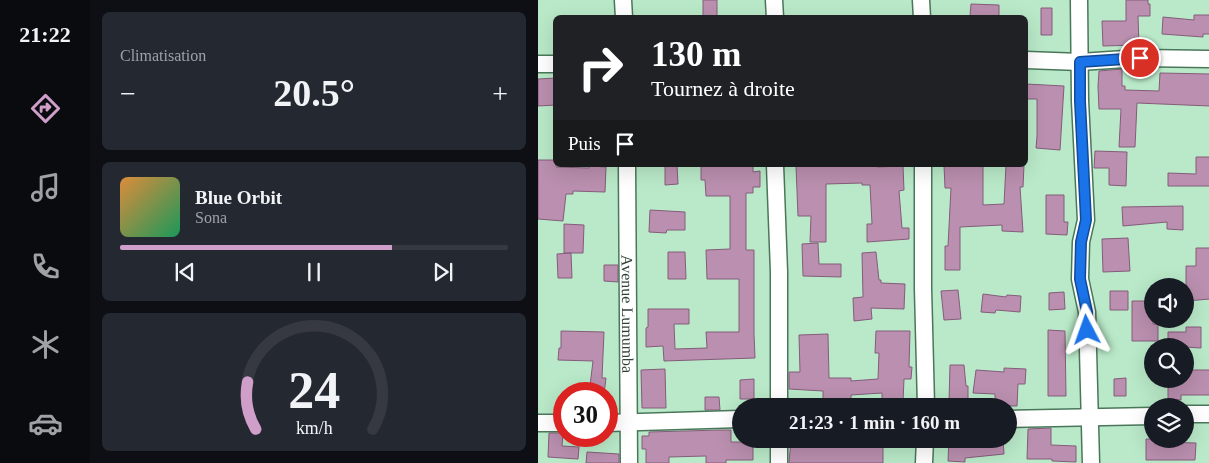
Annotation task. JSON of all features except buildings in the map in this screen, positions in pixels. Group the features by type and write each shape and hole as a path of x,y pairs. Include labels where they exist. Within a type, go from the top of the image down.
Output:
{"street":[{"path":"623,0 624,15"},
{"path":"774,0 775,15"},
{"path":"921,0 922,15"},
{"path":"1079,0 1080,101 1086,220 1081,242 1080,279 1087,312 1091,463"},
{"path":"1028,60 1080,62 1140,58 1210,59"},
{"path":"538,64 553,64"},
{"name":"Avenue Lumumba","path":"627,167 629,463"},
{"path":"775,167 779,272 778,398"},
{"path":"923,167 926,398"},
{"path":"1194,414 1210,414"},
{"path":"1017,419 1144,416"},
{"path":"618,423 732,419"},
{"path":"538,422 553,423"},
{"path":"778,463 779,448"},
{"path":"924,463 925,448"}],"route":[{"path":"1087,330 1087,312 1080,279 1081,242 1086,220 1080,62 1140,58"}]}
